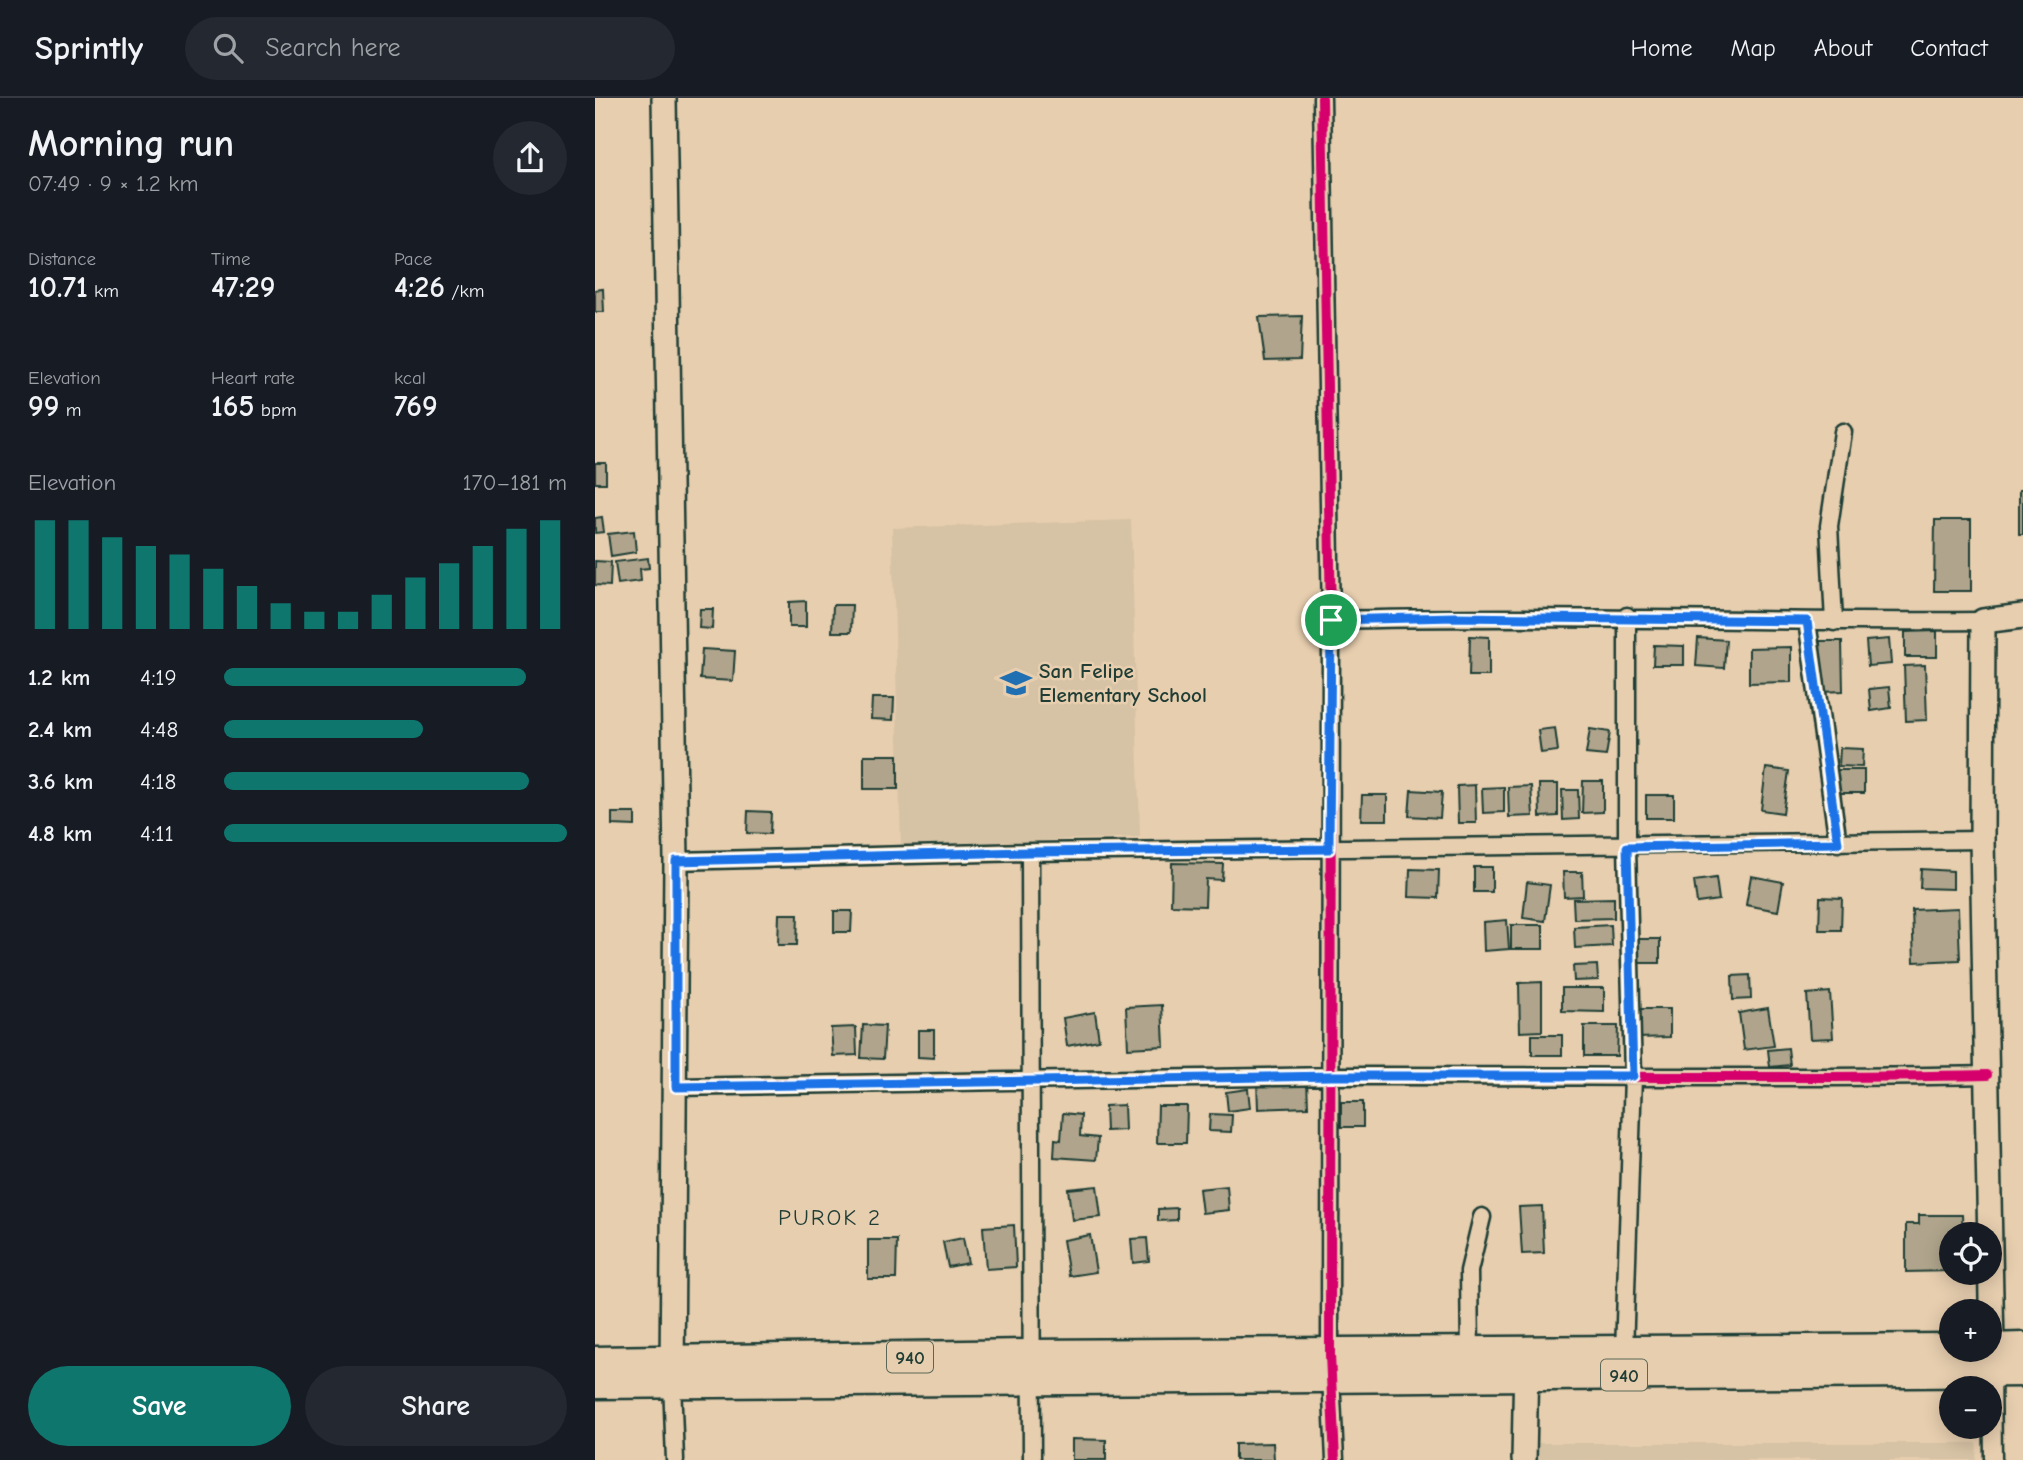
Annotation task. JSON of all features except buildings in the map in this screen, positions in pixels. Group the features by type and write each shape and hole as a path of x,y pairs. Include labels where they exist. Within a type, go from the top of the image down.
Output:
{"highway":[{"name":"940","path":"2002,1353 2023,1348"},
{"name":"940","path":"1330,1366 1470,1354 1526,1365 1624,1353 1939,1349"},
{"name":"940","path":"595,1383 672,1372 1526,1365 1939,1357"},
{"name":"940","path":"2002,1361 2023,1371"},
{"name":"940","path":"595,1362 672,1372"}],"main road":[{"path":"664,98 676,861 672,1372"},
{"path":"1990,1299 1982,840 1983,621 2023,616"},
{"path":"1524,1460 1526,1365"}],"street":[{"path":"1322,98 1331,620 1330,1366 1335,1460"},
{"path":"1834,622 1829,526 1843,432"},
{"path":"1331,620 1627,617 1834,622 1983,621"},
{"path":"1624,1353 1633,1076 1627,847 1627,617"},
{"path":"1807,621 1838,843"},
{"path":"676,861 1030,852 1627,847 1982,840"},
{"path":"1030,852 1032,1460"},
{"path":"676,1087 1332,1076 1793,1079 1987,1075"},
{"path":"1470,1354 1469,1271 1482,1217"},
{"path":"1991,1362 1993,1460"},
{"path":"672,1372 675,1460"}],"shaded area":[{"name":"San Felipe Elementary School","path":"1131,520 1140,837 901,845 892,528"},
{"path":"1535,1443 1977,1443 1976,1460 1535,1460"}],"cycle path":[{"path":"1322,98 1331,620 1330,1355 1335,1460"},
{"path":"676,1087 1335,1076 1987,1075"}],"place":[{"name":"San Felipe Elementary School","path":"1016,683"}],"district":[{"name":"PUROK 2","path":"830,1217"}],"route":[{"path":"1627,617 1807,621 1838,843 1627,847 1633,1076 1332,1076 676,1087 676,861 1030,852 1329,849 1331,620 1627,617"}]}
